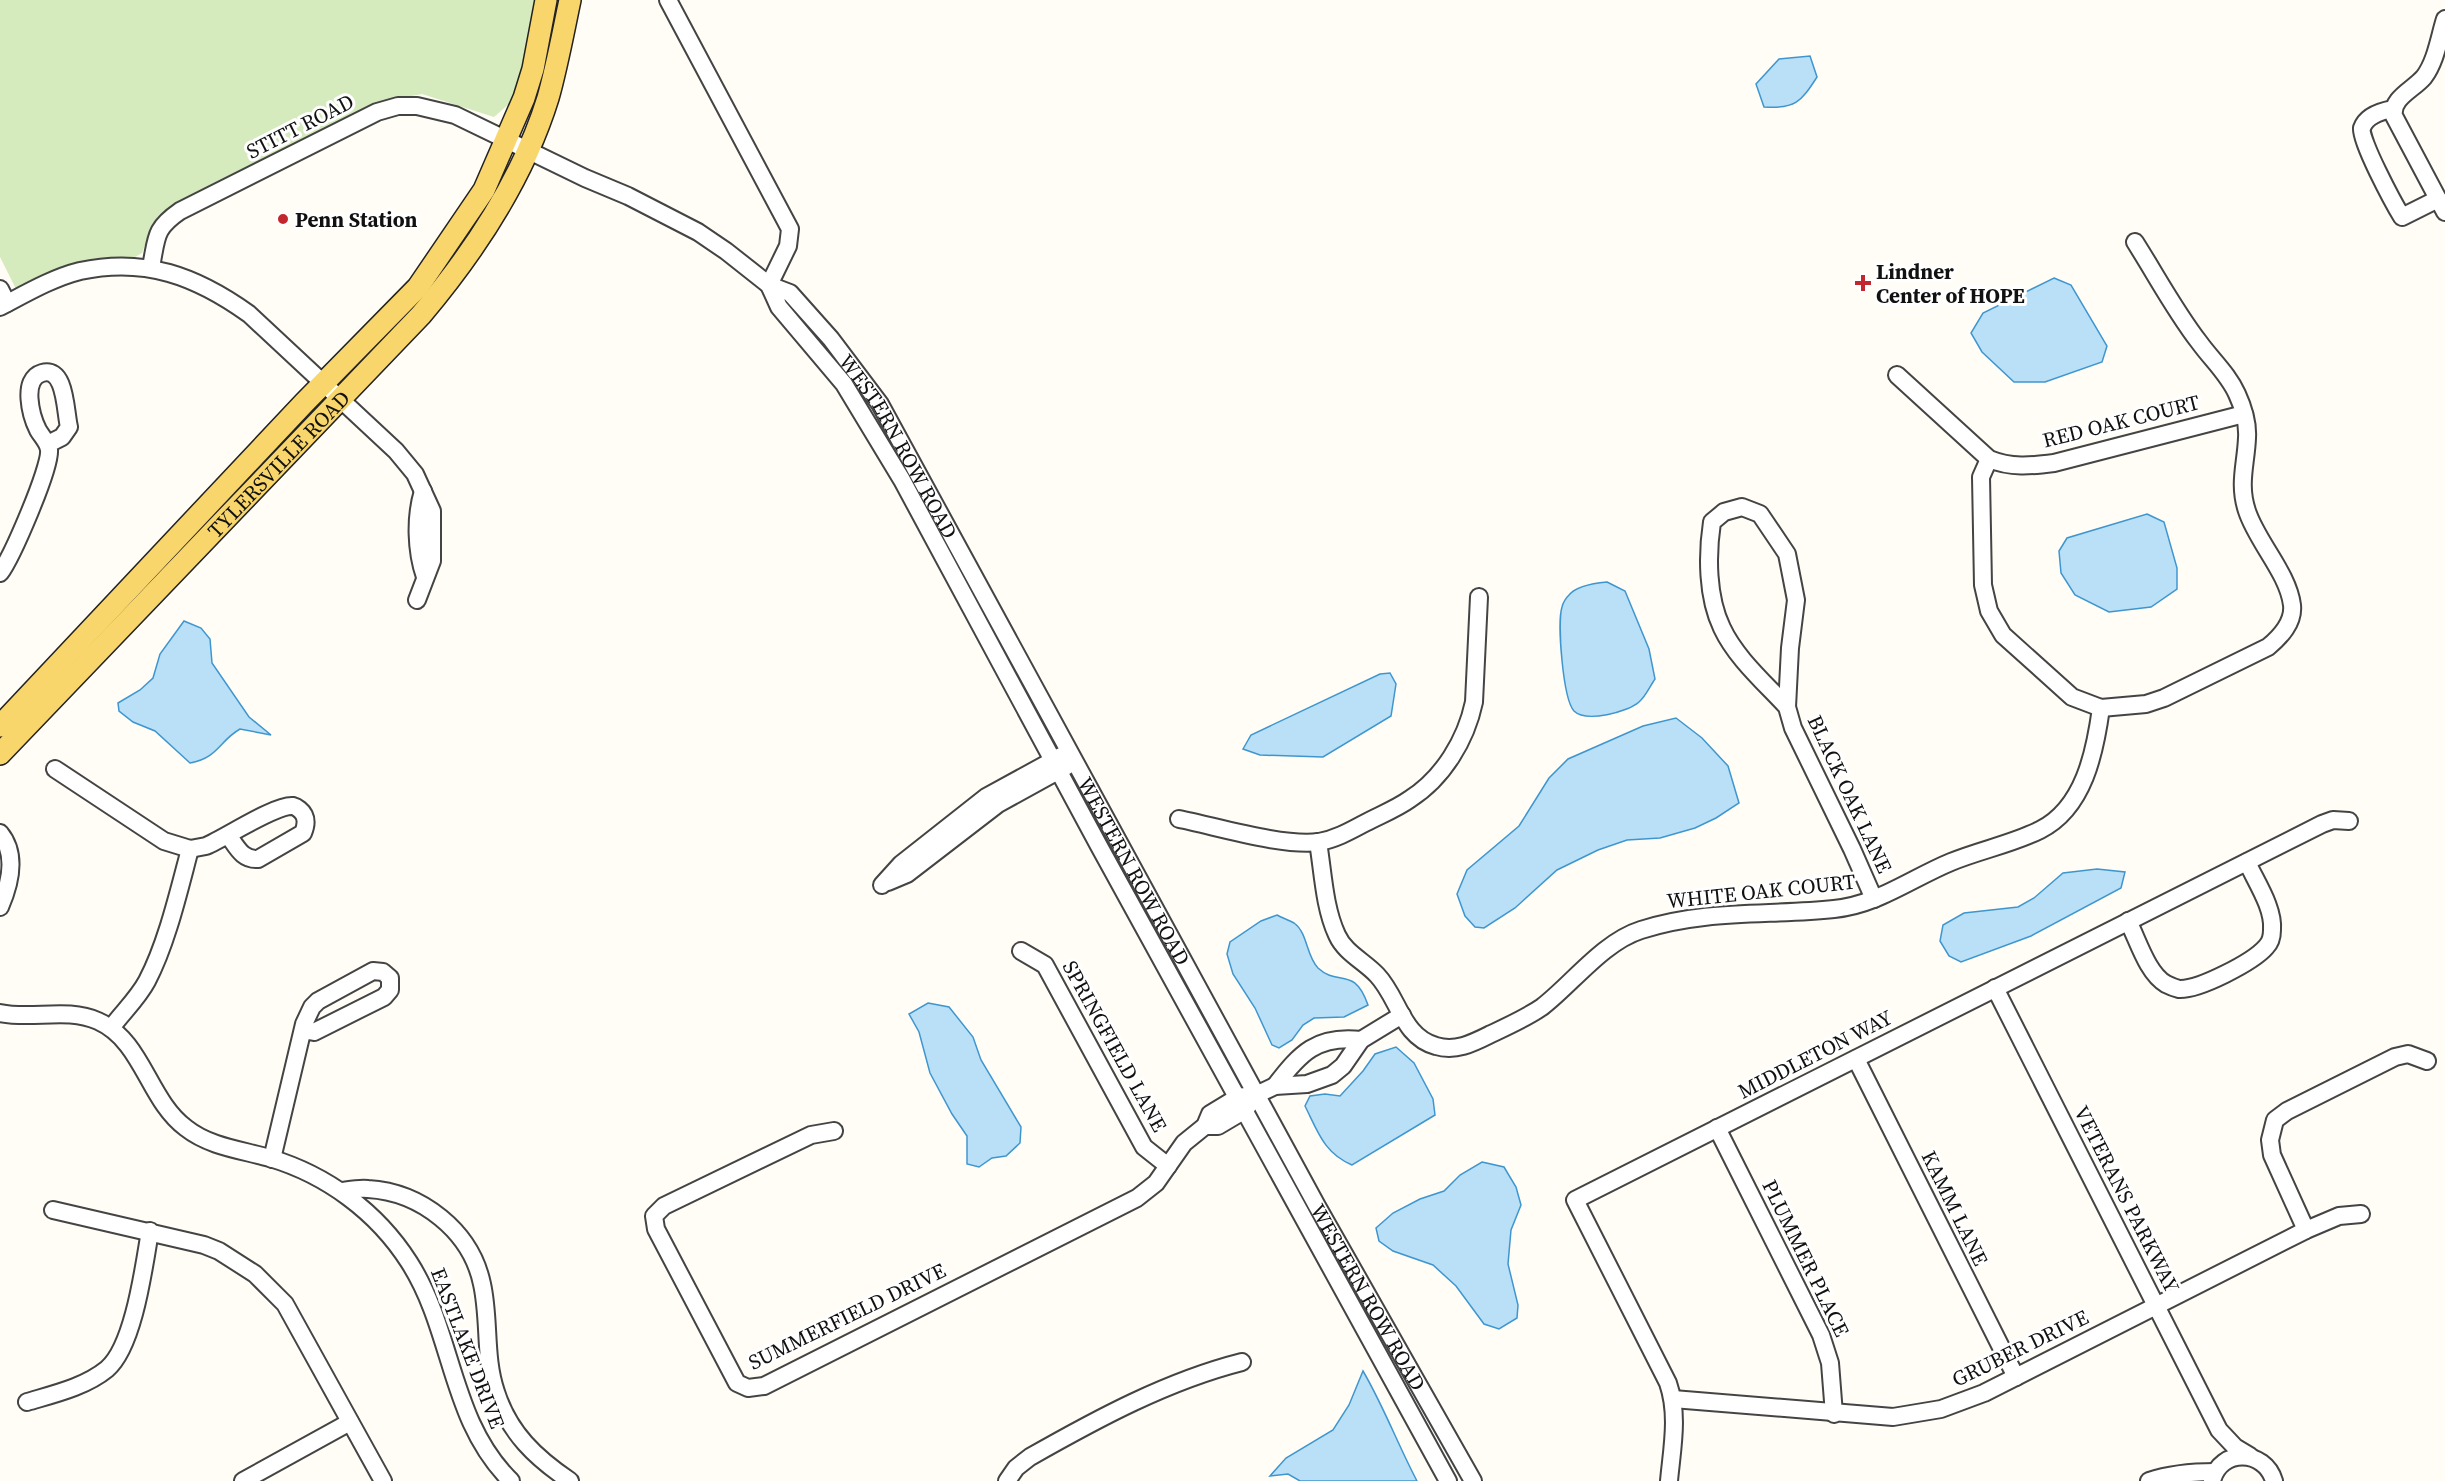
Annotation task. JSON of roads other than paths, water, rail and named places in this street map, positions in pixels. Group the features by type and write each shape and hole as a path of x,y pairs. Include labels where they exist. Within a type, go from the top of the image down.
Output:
{"main road":[{"path":"506,140 524,98 533,69 546,0"},
{"path":"528,150 548,99 570,0"},
{"name":"TYLERSVILLE ROAD","path":"0,726 322,384 418,287 484,190 506,140"},
{"name":"TYLERSVILLE ROAD","path":"0,754 421,315 454,276 510,188 528,150"}],"street":[{"path":"668,0 790,229 788,246 769,285"},
{"path":"2393,109 2382,111 2366,121 2362,128 2362,136 2402,217 2441,205 2394,116 2393,109 2396,101 2410,90 2427,71 2445,19"},
{"name":"STITT ROAD","path":"151,267 157,237 164,223 180,211 377,112 398,106 435,109 455,115 506,140"},
{"name":"WESTERN ROW ROAD","path":"506,140 628,196 698,232 769,285 790,293 837,346 880,404 1256,1095 1473,1481"},
{"path":"1897,375 1989,459 1981,477 1983,585 1989,611 2003,635 2072,698 2101,708 2146,704 2268,647 2281,637 2289,623 2293,608 2288,590 2246,510 2242,466 2247,438 2244,414 2237,394 2223,370 2199,342 2135,242"},
{"path":"2,300 79,272 120,266 151,267 194,282 232,302 407,463 432,511 432,561 417,600"},
{"name":"WESTERN ROW ROAD","path":"769,285 779,307 844,384 866,417 1448,1481"},
{"name":"RED OAK COURT","path":"1989,459 2003,464 2025,466 2054,463 2244,414"},
{"path":"0,573 18,542 47,468 48,444"},
{"name":"BLACK OAK LANE","path":"1787,706 1742,658 1722,629 1717,613 1708,548 1712,522 1724,512 1742,507 1760,514 1787,554 1796,600 1790,648 1787,706 1793,728 1874,899"},
{"path":"1179,819 1274,839 1299,843 1318,842 1349,832 1410,800 1424,789 1456,750 1470,719 1474,702 1479,597"},
{"name":"WHITE OAK COURT","path":"1318,842 1336,934 1351,954 1378,976 1414,1034 1429,1044 1445,1048 1462,1047 1500,1030 1539,1008 1615,944 1637,931 1673,921 1743,912 1834,909 1859,905 1950,862 2042,829 2064,812 2080,788 2090,765 2101,708"},
{"path":"1056,765 998,804 907,874 882,885 901,864 987,797 1073,756"},
{"path":"55,769 164,841 190,849 206,846 228,835"},
{"name":"MIDDLETON WAY","path":"1669,1481 1675,1420 1673,1399 1668,1383 1575,1200 2322,824 2333,820 2349,820"},
{"path":"0,833 8,847 11,860 8,883 0,907"},
{"path":"111,1028 140,994 148,979 180,888 190,849"},
{"path":"2128,921 2152,970 2164,982 2177,989 2205,982 2257,956 2268,945 2272,934 2273,922 2247,862"},
{"name":"SPRINGFIELD LANE","path":"1021,951 1046,965 1144,1147 1168,1166"},
{"path":"272,1159 303,1030 312,1007 318,1001 373,971 383,972 390,978 390,990 384,997 314,1032 303,1030"},
{"name":"VETERANS PARKWAY","path":"1995,988 2219,1430 2235,1447 2266,1466 2274,1481"},
{"name":"EASTLAKE DRIVE","path":"0,1013 31,1017 74,1015 91,1019 111,1028 132,1051 162,1104 185,1128 215,1144 298,1168 340,1191 382,1228 409,1262 433,1309 458,1391 474,1431 487,1453 511,1481"},
{"path":"1241,1103 1275,1086 1307,1084 1332,1075 1343,1066 1361,1040 1402,1015"},
{"path":"1275,1086 1293,1064 1312,1047 1337,1039 1361,1040"},
{"path":"2306,1230 2272,1155 2270,1140 2275,1120 2287,1111 2395,1057 2408,1054 2427,1061"},
{"name":"KAMM LANE","path":"1856,1059 2016,1377"},
{"name":"SUMMERFIELD DRIVE","path":"834,1131 811,1135 664,1206 654,1216 656,1229 737,1383 748,1388 764,1386 1137,1198 1156,1183 1184,1143 1205,1126 1218,1126 1241,1103"},
{"name":"PLUMMER PLACE","path":"1718,1128 1821,1335 1830,1362 1834,1414"},
{"path":"340,1191 366,1189 407,1198 437,1214 461,1237 474,1259 482,1283 491,1377 506,1418 520,1440 532,1453 570,1481"},
{"path":"53,1210 204,1245 219,1251 248,1269 274,1291 285,1304 383,1481"},
{"name":"GRUBER DRIVE","path":"1673,1399 1893,1418 1941,1409 1962,1403 2016,1377 2306,1230 2339,1216 2361,1214"},
{"path":"27,1402 92,1379 106,1370 118,1357 129,1334 150,1231"},
{"path":"1007,1481 1016,1468 1030,1457 1150,1395 1192,1376 1242,1362"},
{"path":"243,1481 350,1422"},
{"name":"VETERANS PARKWAY","path":"2215,1474 2222,1450 2219,1430"},
{"path":"2148,1481 2196,1472 2215,1474 2231,1458 2250,1456"}],"water":[{"path":"1810,56 1817,77 1806,93 1790,105 1764,107 1756,84 1779,59"},
{"path":"2054,278 2071,285 2107,346 2102,362 2045,382 2014,382 1982,352 1971,333 1983,313"},
{"path":"2147,514 2164,522 2177,568 2177,589 2151,607 2109,612 2075,595 2061,573 2059,551 2067,538"},
{"path":"1607,582 1625,591 1649,649 1655,679 1644,697 1634,706 1607,715 1588,716 1574,711 1567,692 1560,628 1562,607 1568,596 1577,589"},
{"path":"184,621 201,628 210,639 212,663 249,717 271,735 240,729 213,753 190,763 155,731 133,722 119,711 118,703 140,690 153,678 160,654"},
{"path":"1390,673 1396,684 1391,716 1323,757 1260,755 1243,749 1251,735 1380,674"},
{"path":"1676,718 1702,738 1728,766 1739,803 1695,828 1660,838 1627,840 1598,850 1557,870 1515,908 1484,928 1475,927 1465,916 1457,894 1467,870 1519,826 1549,778 1568,759 1643,726"},
{"path":"2097,869 2125,872 2121,888 2031,936 1961,962 1949,956 1940,941 1943,925 1964,913 2018,907 2034,898 2063,873"},
{"path":"1277,915 1299,927 1318,968 1357,985 1368,1005 1344,1017 1314,1018 1303,1025 1292,1040 1279,1048 1272,1045 1255,1008 1233,974 1227,954 1230,942 1261,921"},
{"path":"928,1003 949,1007 973,1037 981,1060 1021,1127 1020,1143 1006,1156 992,1158 979,1167 967,1164 967,1136 930,1073 919,1032 909,1014"},
{"path":"1396,1047 1414,1063 1433,1099 1435,1115 1352,1165 1328,1148 1305,1106 1310,1096 1325,1094 1340,1096 1375,1054"},
{"path":"1482,1162 1504,1167 1516,1187 1521,1205 1511,1230 1508,1264 1518,1305 1517,1318 1499,1329 1484,1324 1456,1286 1433,1265 1393,1251 1379,1241 1376,1228 1393,1213 1420,1199 1444,1191 1460,1175"},
{"path":"1363,1371 1417,1481 1300,1481 1288,1474 1270,1476 1286,1458 1333,1430 1349,1405"}],"place":[{"name":"Penn Station","path":"283,219"},
{"name":"Lindner Center of HOPE","path":"1863,283"}]}
